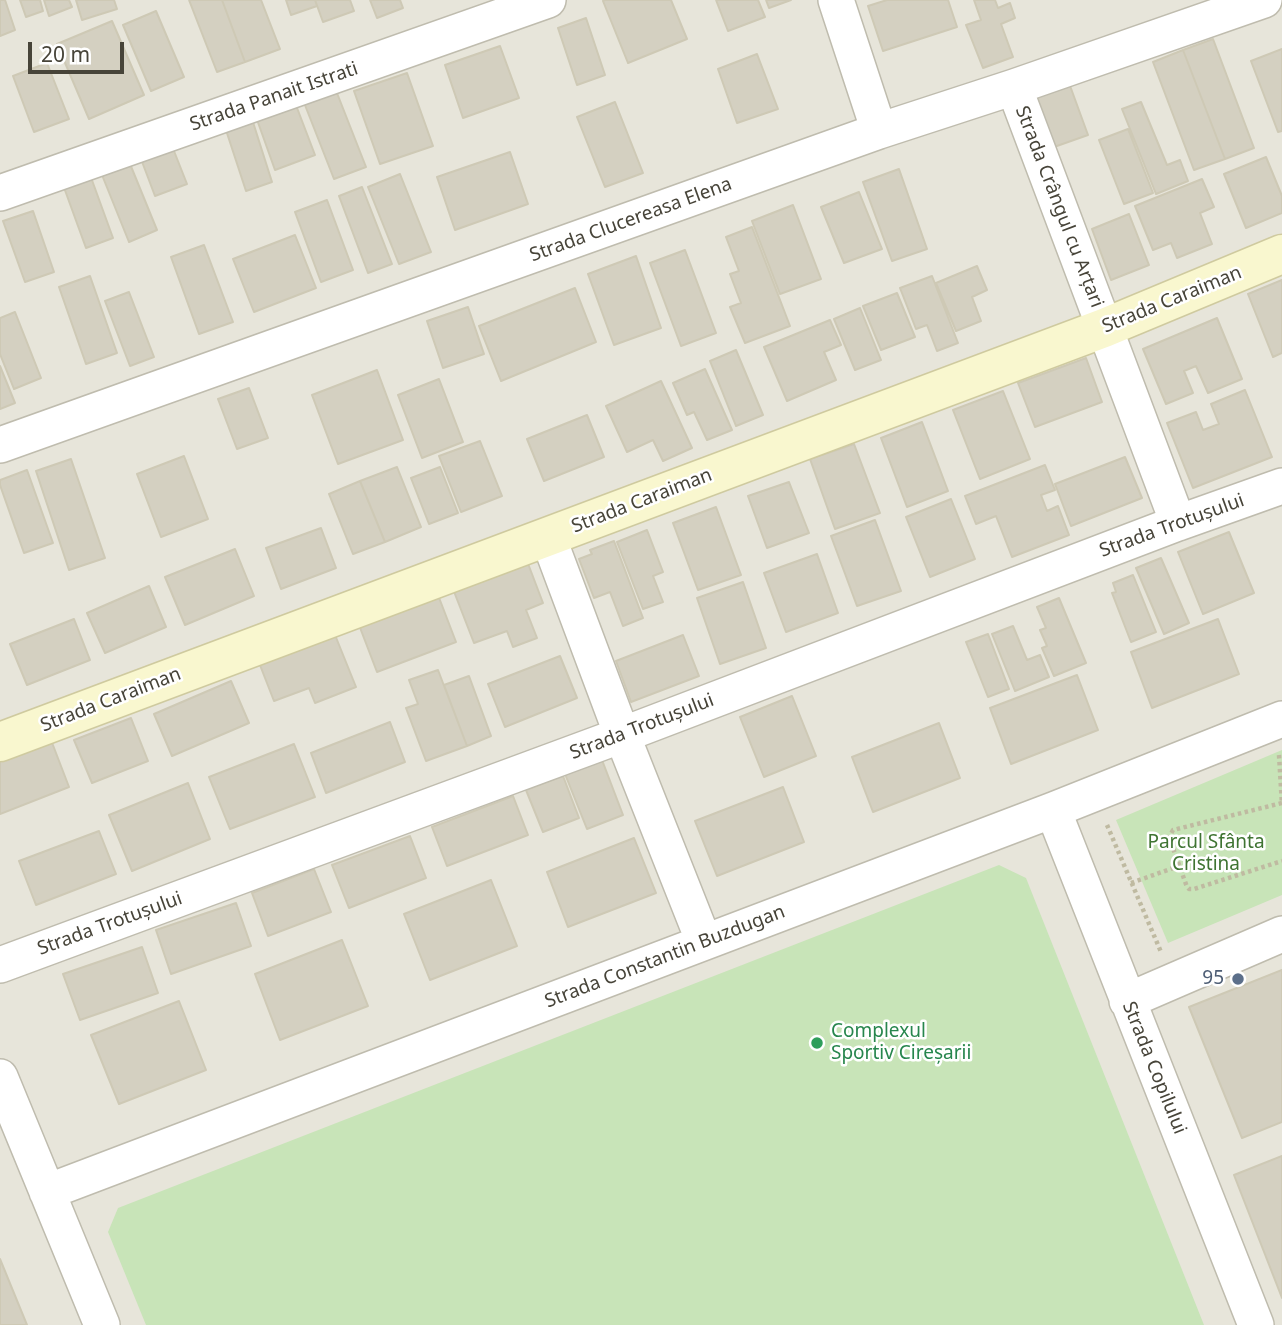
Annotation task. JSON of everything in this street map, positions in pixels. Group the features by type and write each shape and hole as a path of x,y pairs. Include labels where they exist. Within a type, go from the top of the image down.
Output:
{"street":[{"name":"Strada Panait Istrati","path":"0,193 548,0"},
{"path":"836,0 880,131"},
{"name":"Strada Clucereasa Elena","path":"0,445 880,131 1265,0"},
{"name":"Strada Crângul cu Arțari","path":"1014,87 1178,523"},
{"name":"Strada Caraiman","path":"0,742 1104,328 1282,254"},
{"name":"Strada Trotușului","path":"0,965 622,735 1282,486"},
{"path":"548,537 622,735 704,942"},
{"name":"Strada Constantin Buzdugan","path":"47,1192 1052,810 1276,721"},
{"name":"Strada Copilului","path":"1052,810 1256,1325"},
{"path":"1127,1001 1282,934"},
{"path":"0,1076 102,1325"}],"path":[{"path":"1276,721 1282,804 1173,830 1169,837 1189,889 1282,861"},
{"path":"1131,883 1179,866"}],"shaded area":[{"path":"0,0 1282,0 1282,1325 0,1325"}],"green space":[{"name":"Parcul Sfânta Cristina","path":"1282,750 1282,895 1168,943 1116,820"},
{"name":"Complexul Sportiv Cireșarii","path":"999,865 1026,878 1204,1325 146,1325 108,1232 118,1208"}],"building":[{"path":"0,0 5,0 15,30 0,36"},
{"path":"20,0 40,0 43,11 26,17"},
{"path":"44,0 69,0 72,7 49,16"},
{"path":"76,0 114,0 117,9 82,20"},
{"path":"189,0 222,0 245,62 217,72"},
{"path":"222,0 261,0 280,49 245,62"},
{"path":"286,0 315,0 317,6 291,15"},
{"path":"315,0 350,0 354,11 323,22"},
{"path":"370,0 400,0 403,8 377,18"},
{"path":"671,0 687,39 628,63 603,1"},
{"path":"716,0 758,0 765,17 728,31"},
{"path":"766,0 791,0 769,8"},
{"path":"887,0 948,0 957,27 883,51 868,6"},
{"path":"974,0 995,0 998,8 1010,3 1015,18 1001,24 1013,57 983,68 966,25 981,20"},
{"path":"156,11 184,77 151,91 123,25"},
{"path":"586,18 605,75 577,85 558,28"},
{"path":"112,21 144,95 89,119 57,44"},
{"path":"1213,39 1254,148 1225,159 1183,50"},
{"path":"500,46 519,98 463,118 445,65"},
{"path":"1282,49 1282,131 1278,132 1251,61"},
{"path":"1183,50 1225,159 1194,170 1153,62"},
{"path":"757,54 778,109 737,123 718,69"},
{"path":"47,63 69,119 34,132 13,76"},
{"path":"407,73 433,146 380,164 354,91"},
{"path":"1069,83 1088,135 1054,147 1035,95"},
{"path":"335,88 366,167 334,179 303,100"},
{"path":"294,100 315,155 275,170 255,114"},
{"path":"615,102 643,173 605,187 577,117"},
{"path":"1141,102 1167,165 1180,160 1188,181 1156,194 1122,109"},
{"path":"252,119 272,182 246,191 225,127"},
{"path":"1128,129 1153,193 1124,204 1099,140"},
{"path":"172,146 187,184 155,196 141,159"},
{"path":"510,152 528,204 455,230 437,177"},
{"path":"1266,157 1282,196 1282,213 1246,228 1224,174"},
{"path":"128,159 157,230 129,242 100,170"},
{"path":"899,169 927,249 892,261 863,182"},
{"path":"89,172 113,238 86,248 62,182"},
{"path":"400,174 431,252 399,264 368,187"},
{"path":"1202,179 1214,207 1200,213 1212,244 1177,258 1171,243 1153,250 1135,206"},
{"path":"362,187 392,264 368,273 339,196"},
{"path":"859,192 882,249 844,263 821,207"},
{"path":"327,200 353,270 321,282 295,212"},
{"path":"793,205 821,279 780,294 752,221"},
{"path":"33,211 54,272 25,282 3,221"},
{"path":"1129,214 1149,265 1111,280 1092,229"},
{"path":"752,227 790,326 745,343 730,307 741,303 730,274 739,271 726,237"},
{"path":"295,235 316,288 254,312 233,259"},
{"path":"204,245 233,322 199,334 171,257"},
{"path":"685,250 716,333 681,346 650,263"},
{"path":"636,256 661,328 614,345 588,274"},
{"path":"977,266 987,290 972,297 981,321 956,331 936,283"},
{"path":"90,276 117,353 86,364 59,287"},
{"path":"932,276 958,343 937,351 927,325 916,329 900,288"},
{"path":"1282,280 1282,353 1273,357 1248,294"},
{"path":"575,288 596,342 501,381 479,326"},
{"path":"129,292 154,357 130,366 105,301"},
{"path":"897,293 915,337 881,350 863,306"},
{"path":"468,307 484,354 443,368 427,321"},
{"path":"860,308 881,360 855,370 834,319"},
{"path":"15,312 41,378 14,389 0,354 0,318"},
{"path":"1217,318 1242,379 1208,393 1196,366 1184,371 1193,393 1166,404 1143,349"},
{"path":"830,320 841,345 824,352 836,380 787,401 764,347"},
{"path":"736,350 763,415 736,426 710,361"},
{"path":"1086,358 1102,402 1035,427 1018,383"},
{"path":"0,366 15,403 0,409"},
{"path":"705,369 732,430 707,440 694,412 687,415 673,383"},
{"path":"377,370 403,440 338,464 312,395"},
{"path":"439,379 463,442 422,458 398,395"},
{"path":"661,381 692,448 663,461 653,440 627,452 606,406"},
{"path":"249,388 268,438 237,449 218,399"},
{"path":"1245,390 1272,457 1193,488 1167,423 1196,412 1203,430 1219,424 1211,404"},
{"path":"1003,391 1030,459 980,479 953,410"},
{"path":"587,415 604,457 544,481 527,439"},
{"path":"922,422 948,491 907,507 881,438"},
{"path":"480,441 502,496 461,512 439,456"},
{"path":"854,444 880,513 835,529 810,459"},
{"path":"184,456 208,519 161,537 137,474"},
{"path":"1125,457 1142,498 1071,526 1055,484"},
{"path":"71,459 105,558 69,570 36,471"},
{"path":"1045,465 1055,490 1041,495 1047,511 1058,506 1069,535 1012,557 996,516 976,524 965,496"},
{"path":"397,467 421,527 385,542 360,481"},
{"path":"440,467 458,513 429,524 411,478"},
{"path":"27,470 53,543 24,553 0,480"},
{"path":"360,481 385,542 353,554 329,494"},
{"path":"789,482 809,533 767,548 748,496"},
{"path":"951,499 975,559 930,577 906,517"},
{"path":"716,507 741,575 698,590 673,523"},
{"path":"875,520 901,591 857,606 831,536"},
{"path":"321,528 336,568 281,589 266,548"},
{"path":"647,530 663,572 653,576 663,602 643,609 617,542"},
{"path":"1229,532 1254,593 1203,614 1178,552"},
{"path":"614,541 643,618 623,626 610,592 594,598 579,559 592,554 590,550"},
{"path":"235,549 254,596 185,625 165,577"},
{"path":"817,554 838,613 786,632 764,573"},
{"path":"1161,558 1189,623 1164,634 1136,568"},
{"path":"527,561 543,603 526,610 537,638 513,647 507,631 474,643 453,589"},
{"path":"1133,575 1156,632 1131,642 1112,593 1116,592 1113,583"},
{"path":"743,582 766,648 720,664 697,598"},
{"path":"149,586 166,627 105,653 87,613"},
{"path":"438,595 456,642 377,672 359,625"},
{"path":"1059,598 1086,663 1054,676 1042,648 1047,646 1040,630 1046,628 1037,607"},
{"path":"74,619 90,660 27,685 10,644"},
{"path":"1218,619 1239,674 1152,708 1131,652"},
{"path":"1013,626 1027,660 1040,655 1049,677 1015,691 992,634"},
{"path":"333,630 356,687 315,703 309,688 274,701 258,660"},
{"path":"988,634 1009,689 988,697 966,642"},
{"path":"683,635 699,676 631,702 616,661"},
{"path":"560,656 577,698 505,727 488,684"},
{"path":"438,670 467,746 426,761 406,708 418,704 409,680"},
{"path":"1077,675 1098,730 1011,764 990,708"},
{"path":"469,676 491,736 467,746 444,685"},
{"path":"231,681 249,723 172,756 154,714"},
{"path":"792,696 816,756 764,777 740,717"},
{"path":"131,718 148,761 92,783 74,740"},
{"path":"390,722 405,762 326,793 311,753"},
{"path":"939,723 960,778 873,812 852,757"},
{"path":"51,740 69,787 0,814 0,760"},
{"path":"294,744 315,797 230,829 209,777"},
{"path":"602,760 623,815 587,829 565,774"},
{"path":"563,776 579,818 543,832 526,790"},
{"path":"188,783 210,839 132,871 109,815"},
{"path":"783,787 804,842 717,876 695,821"},
{"path":"513,796 528,835 447,866 432,827"},
{"path":"99,831 116,874 36,905 19,861"},
{"path":"410,836 426,878 349,908 332,865"},
{"path":"634,838 656,893 568,927 547,872"},
{"path":"314,869 331,912 268,936 252,893"},
{"path":"491,880 517,946 430,980 404,914"},
{"path":"236,903 251,946 171,974 156,930"},
{"path":"342,940 368,1006 280,1040 255,974"},
{"path":"142,947 158,993 80,1020 63,974"},
{"path":"1282,970 1282,1122 1242,1138 1189,1007"},
{"path":"179,1001 206,1070 119,1104 91,1035"},
{"path":"1282,1156 1282,1298 1234,1175"},
{"path":"0,1259 27,1325 0,1325"}],"place":[{"name":"95","path":"1238,979"},
{"name":"Complexul Sportiv Cireșarii","path":"817,1043"}]}
